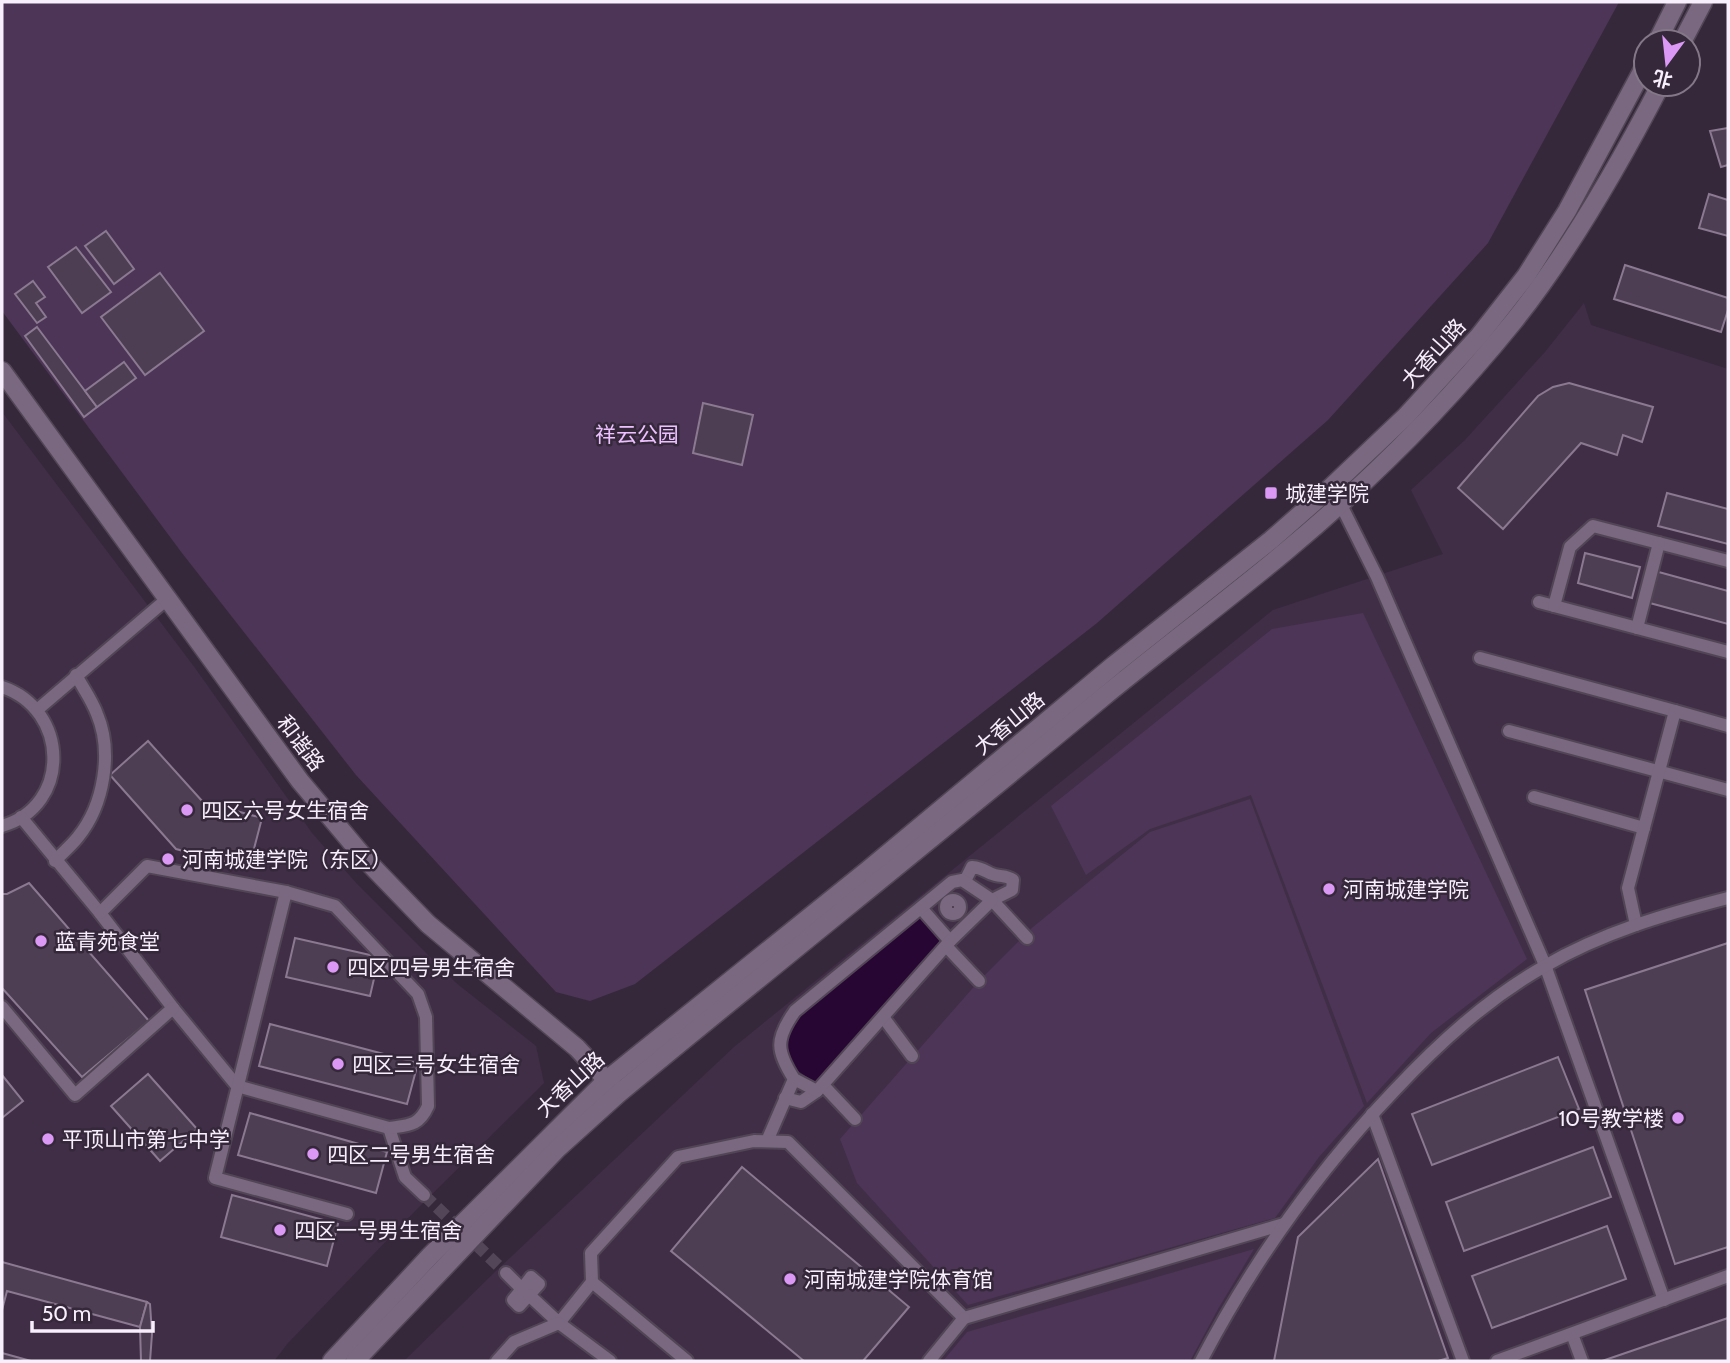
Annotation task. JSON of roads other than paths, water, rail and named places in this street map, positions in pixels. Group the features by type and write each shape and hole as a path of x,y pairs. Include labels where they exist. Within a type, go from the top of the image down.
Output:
{"main road":[{"path":"1664,28 1677,2"},
{"path":"1689,28 1703,2"},
{"name":"大香山路","path":"355,1361 556,1149 618,1094 1128,676 1288,550 1479,336 1526,276 1567,211 1632,90"},
{"name":"大香山路","path":"332,1361 430,1256 608,1079 879,861 1114,665 1238,567 1334,496 1426,420 1515,319 1569,243 1654,98"},
{"name":"和谐路","path":"2,371 300,780 368,862 428,924 577,1048 608,1079 618,1094"}],"street":[{"path":"1334,496 1377,577 1545,965 1664,1300"},
{"path":"1554,606 1570,547 1593,526 1728,561"},
{"path":"1637,628 1658,543"},
{"path":"37,710 167,599"},
{"path":"1539,602 1728,652"},
{"path":"1480,658 1728,726"},
{"path":"55,861 78,837 90,818 105,766 105,740 97,713 76,675"},
{"path":"2,687 25,699 37,710 51,737 53,768 43,796 21,817 2,826"},
{"path":"1636,925 1629,888 1675,711"},
{"path":"1509,731 1728,790"},
{"path":"1534,797 1644,828"},
{"path":"21,817 237,1086 389,1128 413,1124 423,1118 428,1106 426,1017 418,994 335,906 286,891 147,866 100,913"},
{"path":"785,1098 801,1102 820,1088 948,943 992,900 1012,890 1013,880 1003,875 996,876 981,867 972,867 970,884 936,924"},
{"path":"968,924 951,904 952,882 970,884 992,900 1027,938"},
{"path":"286,891 215,1178 347,1214"},
{"path":"1200,1361 1252,1270 1330,1162 1372,1114 1445,1039 1493,1000 1545,965 1636,925 1728,898"},
{"path":"855,1119 820,1088 794,1079 781,1060 780,1043 784,1027 795,1011 921,908 951,904"},
{"path":"921,908 979,981"},
{"path":"2,1007 75,1095 173,1008"},
{"path":"883,1017 912,1056"},
{"path":"767,1141 794,1079"},
{"path":"1372,1114 1463,1361"},
{"path":"389,1128 405,1177 424,1195"},
{"path":"498,1361 514,1342 559,1323 592,1282 591,1253 678,1157 754,1141 788,1142 964,1318"},
{"path":"929,1361 964,1318 1284,1224"},
{"path":"506,1273 559,1323 610,1361"},
{"path":"1497,1361 1728,1276"},
{"path":"592,1282 687,1361"},
{"path":"1572,1334 1582,1361"}],"tunnel":[{"path":"424,1195 506,1273"}],"place":[{"name":"城建学院","path":"1271,493"},
{"name":"四区六号女生宿舍","path":"187,810"},
{"name":"河南城建学院（东区）","path":"168,859"},
{"name":"河南城建学院","path":"1329,889"},
{"name":"蓝青苑食堂","path":"41,941"},
{"name":"四区四号男生宿舍","path":"333,967"},
{"name":"四区三号女生宿舍","path":"338,1064"},
{"name":"10号教学楼","path":"1678,1118"},
{"name":"平顶山市第七中学","path":"48,1139"},
{"name":"四区二号男生宿舍","path":"313,1154"},
{"name":"四区一号男生宿舍","path":"280,1230"},
{"name":"河南城建学院体育馆","path":"790,1279"}],"park label":[{"name":"祥云公园","path":"637,434"}]}
